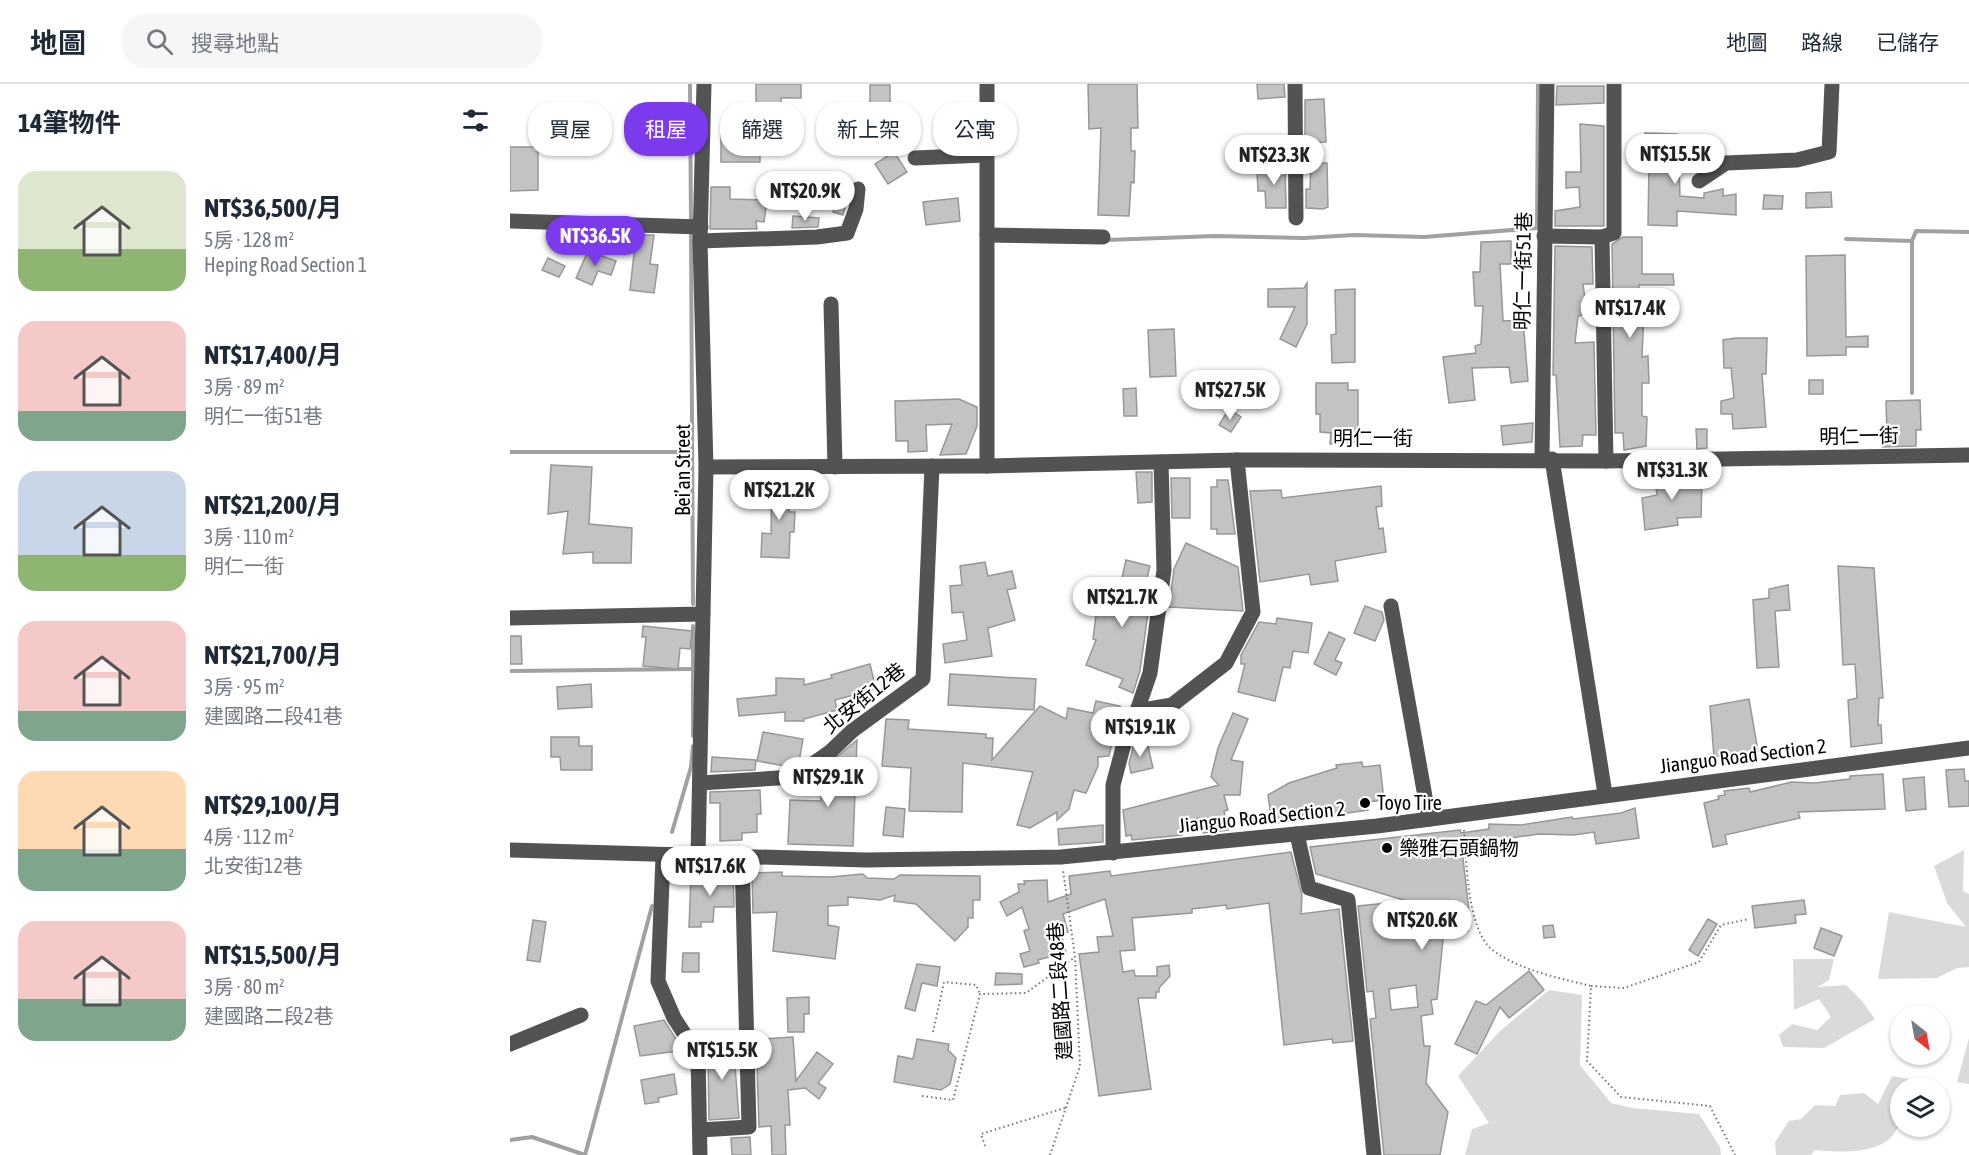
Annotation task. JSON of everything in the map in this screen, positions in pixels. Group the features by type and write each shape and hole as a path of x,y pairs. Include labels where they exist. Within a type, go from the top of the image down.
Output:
{"street":[{"name":"Bei’an Street","path":"698,857 706,467 696,231 704,84"},
{"path":"986,102 987,84"},
{"path":"1295,84 1296,218"},
{"name":"明仁一街51巷","path":"1547,84 1544,236 1547,459 1605,794"},
{"path":"1544,236 1602,237 1614,233 1614,84"},
{"path":"1699,182 1726,163 1797,160 1829,152 1832,84"},
{"path":"915,158 962,156"},
{"path":"985,156 987,466"},
{"path":"510,221 817,237 847,233 856,209 858,189"},
{"path":"987,235 1103,237"},
{"path":"1602,237 1606,461"},
{"path":"831,304 836,467"},
{"name":"明仁一街","path":"706,467 987,466 1237,460 1547,459 1606,461 1969,455"},
{"path":"1137,711 1172,705 1226,663 1253,612 1237,460"},
{"path":"1113,853 1113,784 1130,721 1137,711 1150,673 1164,570 1161,462"},
{"name":"北安街12巷","path":"700,783 794,777 830,752 852,731 923,679 932,466"},
{"path":"1391,606 1429,819"},
{"path":"510,618 703,614"},
{"name":"Jianguo Road Section 2","path":"510,850 666,857 866,860 1061,857 1463,815 1605,794 1969,748"},
{"path":"1297,834 1309,888 1348,900 1374,1155"},
{"path":"666,857 658,981 674,1018 698,1055 700,1155"},
{"path":"700,1130 749,1127 742,858"},
{"path":"510,1044 581,1015"}],"path":[{"path":"1463,815 1469,897 1477,926 1493,951 1537,972 1591,986 1624,988 1699,962 1721,926 1749,919"},
{"name":"建國路二段48巷","path":"1050,1155 1080,1066 1075,957 1061,857"},
{"path":"980,993 1026,993 1075,957"},
{"path":"922,1096 953,1100 980,993 976,985 944,982 933,1032"},
{"path":"1591,986 1587,1061 1622,1097 1710,1106 1735,1155"},
{"path":"985,1146 981,1134 1068,1107"}],"shaded area":[{"path":"1964,850 1963,891 1969,894 1969,967 1957,968 1937,978 1878,979 1889,912 1966,927 1947,903 1934,866"},
{"path":"1793,959 1834,959 1829,980 1818,987 1846,985 1875,1019 1824,1048 1783,1047 1779,1035 1792,1024 1817,1030 1831,1017 1819,999 1794,1010"},
{"path":"1549,990 1582,995 1580,1065 1611,1103 1632,1108 1699,1114 1720,1147 1721,1155 1465,1155 1472,1129 1489,1123 1458,1076 1499,1032"},
{"path":"1969,1038 1969,1084 1957,1082"},
{"path":"1890,1080 1891,1137 1878,1146 1840,1152 1815,1150 1811,1155 1776,1155 1775,1142 1789,1121 1801,1119 1815,1105 1835,1106 1840,1095 1864,1093 1878,1104"}],"building":[{"path":"756,84 801,84 801,98 781,98 781,102 756,102"},
{"path":"1088,84 1137,84 1138,128 1131,128 1131,151 1135,151 1134,183 1131,182 1129,216 1098,215 1101,128 1089,129"},
{"path":"1257,84 1284,84 1285,97 1258,99"},
{"path":"870,85 890,85 890,102 870,102"},
{"path":"1557,86 1604,86 1604,103 1556,105"},
{"path":"1324,99 1326,142 1305,143 1305,100"},
{"path":"1580,124 1604,126 1604,226 1555,226 1555,211 1580,207 1579,187 1566,188 1566,172 1581,172"},
{"path":"1645,133 1678,134 1677,165 1679,165 1680,196 1704,198 1704,193 1723,189 1723,196 1736,194 1736,215 1677,211 1677,226 1648,225 1649,162 1644,162"},
{"path":"510,147 528,147 528,156 538,156 538,190 510,191"},
{"path":"721,156 760,156 760,162 721,162"},
{"path":"888,156 897,156 907,172 888,184 875,164"},
{"path":"1273,162 1285,163 1286,208 1266,208 1265,191 1258,191 1257,172 1273,171"},
{"path":"1311,163 1327,163 1328,207 1323,209 1306,208 1306,189 1310,189"},
{"path":"845,179 852,182 843,215 833,212 840,194 805,192 805,182 844,183"},
{"path":"711,187 730,187 730,199 767,200 764,222 756,221 757,229 710,229"},
{"path":"1831,192 1832,207 1806,208 1806,193"},
{"path":"1764,195 1783,196 1782,209 1763,209"},
{"path":"958,198 960,221 926,225 923,202"},
{"path":"793,216 819,218 818,227 792,228"},
{"path":"636,235 654,235 650,264 658,265 654,293 630,290"},
{"path":"1623,237 1642,237 1642,274 1673,274 1674,285 1639,285 1638,312 1644,312 1642,357 1648,356 1649,383 1642,383 1642,416 1647,417 1646,446 1624,450 1623,433 1615,433 1612,244"},
{"path":"1511,241 1511,264 1500,264 1503,321 1523,320 1528,381 1511,383 1509,367 1472,368 1475,400 1449,403 1443,357 1476,353 1475,346 1481,344 1483,306 1475,306 1473,272 1480,272 1481,242"},
{"path":"1555,246 1592,247 1593,284 1583,284 1587,314 1578,316 1575,343 1594,342 1596,435 1583,435 1582,446 1560,447 1556,375 1553,375"},
{"path":"588,251 616,261 611,275 598,271 592,285 576,278"},
{"path":"1845,255 1846,337 1868,336 1868,347 1846,347 1846,355 1807,356 1806,256"},
{"path":"548,258 565,266 559,277 542,270"},
{"path":"1307,283 1307,324 1296,347 1280,339 1295,307 1268,307 1268,289 1304,288"},
{"path":"1355,289 1355,362 1332,363 1331,335 1336,334 1335,290"},
{"path":"1174,329 1176,376 1150,377 1148,330"},
{"path":"1767,338 1766,374 1762,374 1766,427 1733,429 1732,414 1721,414 1721,401 1734,398 1731,368 1724,368 1723,340"},
{"path":"1809,380 1823,380 1823,394 1809,394"},
{"path":"1316,383 1348,383 1348,390 1358,390 1358,442 1330,444 1331,433 1320,432 1320,414 1316,414"},
{"path":"1136,388 1137,416 1124,416 1123,389"},
{"path":"959,399 977,407 977,426 966,454 940,455 952,424 926,425 927,451 908,452 908,441 896,441 895,401"},
{"path":"1920,400 1921,430 1916,430 1916,446 1883,447 1883,435 1887,435 1886,401"},
{"path":"1229,409 1241,417 1231,432 1219,425"},
{"path":"1533,423 1532,442 1503,445 1501,426"},
{"path":"1696,429 1707,429 1707,448 1697,449"},
{"path":"551,465 592,467 589,524 632,528 631,563 593,563 593,552 563,554 568,511 548,514"},
{"path":"1654,470 1670,470 1672,481 1702,481 1701,517 1677,518 1678,525 1645,530 1642,498 1657,495"},
{"path":"1136,472 1152,472 1152,502 1138,503"},
{"path":"789,476 789,512 795,512 794,532 790,532 789,558 761,557 762,533 771,534 772,477"},
{"path":"1171,478 1190,478 1190,518 1172,518"},
{"path":"1217,480 1228,480 1235,534 1217,534 1217,529 1211,529 1211,487 1217,487"},
{"path":"1381,486 1382,506 1376,507 1379,529 1383,528 1386,552 1335,561 1338,581 1311,585 1309,574 1260,582 1250,491 1281,490 1282,498"},
{"path":"1186,543 1238,567 1243,611 1169,607 1174,569"},
{"path":"1126,560 1150,566 1142,598 1150,599 1140,671 1133,693 1119,687 1123,679 1086,665 1096,640 1093,639 1099,592 1118,595"},
{"path":"985,562 988,576 1012,571 1016,588 1007,590 1015,620 988,628 992,656 945,663 943,644 967,640 963,612 952,613 950,586 962,585 960,566"},
{"path":"1838,566 1874,568 1883,698 1879,698 1878,725 1881,725 1882,743 1851,747 1848,700 1857,698 1855,664 1843,665"},
{"path":"1788,585 1790,610 1775,611 1779,667 1757,668 1753,600 1769,598 1769,589"},
{"path":"1365,606 1382,612 1384,620 1375,641 1354,633"},
{"path":"1277,618 1312,623 1308,653 1293,651 1290,668 1283,667 1275,701 1238,692 1245,664 1241,664 1241,655 1259,622 1276,624"},
{"path":"643,626 692,631 690,649 680,648 678,669 643,666 646,637 642,637"},
{"path":"1329,632 1345,639 1335,660 1342,663 1336,675 1314,664"},
{"path":"510,636 521,636 522,664 510,664"},
{"path":"870,664 876,689 835,700 837,710 804,719 804,721 785,721 785,712 739,716 737,699 776,695 776,678 804,679 804,685 832,678 831,675"},
{"path":"950,674 1036,679 1034,710 948,705"},
{"path":"591,684 592,707 558,709 557,687"},
{"path":"1749,699 1758,751 1714,757 1710,706"},
{"path":"1096,701 1120,706 1109,756 1098,757 1098,766 1086,793 1074,790 1069,809 1057,820 1057,812 1030,828 1017,825 1033,772 963,763 962,812 909,811 911,768 882,766 886,719 909,720 908,729 986,734 986,738 993,738 992,760 1040,706 1066,719 1068,708 1093,713"},
{"path":"1233,713 1248,719 1231,760 1243,762 1240,795 1224,795 1228,810 1224,811 1228,830 1203,833 1200,818 1180,822 1182,835 1132,840 1131,835 1126,836 1123,810 1219,785 1211,777 1218,748"},
{"path":"1170,716 1174,731 1150,740 1146,723"},
{"path":"763,732 803,739 799,762 791,767 757,761"},
{"path":"551,737 579,737 579,746 592,746 592,770 561,770 560,757 551,757"},
{"path":"857,740 853,846 788,844 790,800 821,801 821,787 838,787 825,767"},
{"path":"1147,742 1153,768 1131,773 1129,763 1134,744"},
{"path":"712,757 756,760 755,770 711,772"},
{"path":"1362,762 1363,767 1380,765 1384,800 1367,802 1368,810 1272,824 1268,795 1289,783 1337,768 1336,765"},
{"path":"1964,769 1965,781 1969,781 1969,806 1949,807 1946,770"},
{"path":"1883,774 1885,809 1798,812 1800,818 1725,835 1727,844 1713,847 1704,803 1719,799 1718,796 1725,795 1724,791 1749,788 1750,792 1792,782 1814,783 1850,779 1850,776"},
{"path":"1924,777 1926,809 1906,811 1903,779"},
{"path":"760,790 761,814 757,814 757,832 742,833 742,840 720,841 720,803 710,803 710,792"},
{"path":"886,807 905,809 903,837 883,835"},
{"path":"1635,808 1639,838 1596,844 1594,832 1574,835 1539,834 1483,842 1484,855 1475,856 1462,850 1469,911 1465,911 1468,931 1445,920 1437,999 1431,1000 1433,1014 1421,1016 1424,1046 1430,1046 1426,1083 1448,1112 1440,1155 1384,1155 1370,1019 1376,1018 1373,991 1367,992 1358,906 1407,901 1316,874 1310,847 1460,830 1461,833 1489,829 1489,824 1521,825 1572,817 1573,819 1621,813","holes":["1416,985 1418,1007 1391,1010 1389,989"]},
{"path":"1103,825 1103,842 1059,845 1058,829"},
{"path":"1291,852 1302,895 1301,914 1339,909 1353,1041 1333,1043 1332,1039 1284,1045 1269,903 1227,909 1226,905 1192,909 1192,913 1132,918 1135,950 1120,951 1123,972 1134,970 1135,976 1157,976 1157,967 1169,965 1170,976 1159,988 1159,992 1156,992 1156,998 1138,998 1151,1089 1099,1096 1079,954 1099,952 1097,937 1113,936 1105,899 1063,914 1068,932 1061,934 1066,952 1038,960 1039,963 1024,967 1020,954 1030,951 1024,931 1029,929 1022,907 1007,916 1000,902 1019,892 1018,884 1025,884 1024,881 1047,880 1048,902 1071,894 1069,876 1110,871 1111,876"},
{"path":"713,872 733,873 734,907 714,907 713,922 701,922 701,927 689,927 691,876 713,877"},
{"path":"782,872 782,876 830,877 863,874 867,878 894,879 900,875 980,876 980,900 973,900 973,918 968,918 968,927 955,941 916,904 894,901 895,895 880,900 848,897 848,905 828,906 828,925 839,927 835,959 773,951 777,912 753,913 752,873"},
{"path":"1804,900 1806,914 1795,915 1796,923 1755,928 1752,906"},
{"path":"1708,919 1717,924 1698,956 1689,950"},
{"path":"533,920 546,922 540,962 527,960"},
{"path":"1553,925 1555,937 1544,938 1543,926"},
{"path":"1821,928 1842,936 1834,956 1814,948"},
{"path":"683,953 699,953 699,972 682,972"},
{"path":"917,964 940,967 937,986 922,983 915,1011 905,1008"},
{"path":"1529,971 1544,990 1509,1018 1500,1007 1477,1054 1455,1044 1476,1001 1486,1005"},
{"path":"996,973 1022,974 1022,984 995,985"},
{"path":"809,997 809,1014 804,1014 804,1032 788,1032 787,998"},
{"path":"664,1020 676,1039 678,1051 640,1056 634,1026"},
{"path":"793,1037 796,1081 817,1052 833,1064 818,1083 826,1088 819,1099 805,1088 788,1090 790,1125 785,1125 786,1155 772,1155 771,1126 759,1127 757,1068 762,1067 761,1039"},
{"path":"917,1039 949,1044 948,1050 956,1058 950,1084 941,1090 894,1082 898,1056 913,1059"},
{"path":"733,1040 739,1118 709,1120 708,1055 702,1044"},
{"path":"674,1074 677,1094 658,1098 659,1102 645,1104 641,1080"},
{"path":"750,1137 751,1155 732,1155 731,1138"}],"waterway":[{"path":"690,84 691,224"},
{"path":"1107,240 1215,236 1424,237 1537,228 1538,84"},
{"path":"1846,239 1912,241 1916,231 1969,232"},
{"path":"691,232 693,604"},
{"path":"1912,241 1912,393"},
{"path":"510,452 692,452"},
{"path":"693,626 693,736"},
{"path":"510,671 693,669"},
{"path":"672,832 691,767 693,746"},
{"path":"585,1155 652,906"},
{"path":"510,1140 532,1137 585,1155"}],"place":[{"name":"Toyo Tire","path":"1365,803"},
{"name":"樂雅石頭鍋物","path":"1387,848"}]}
